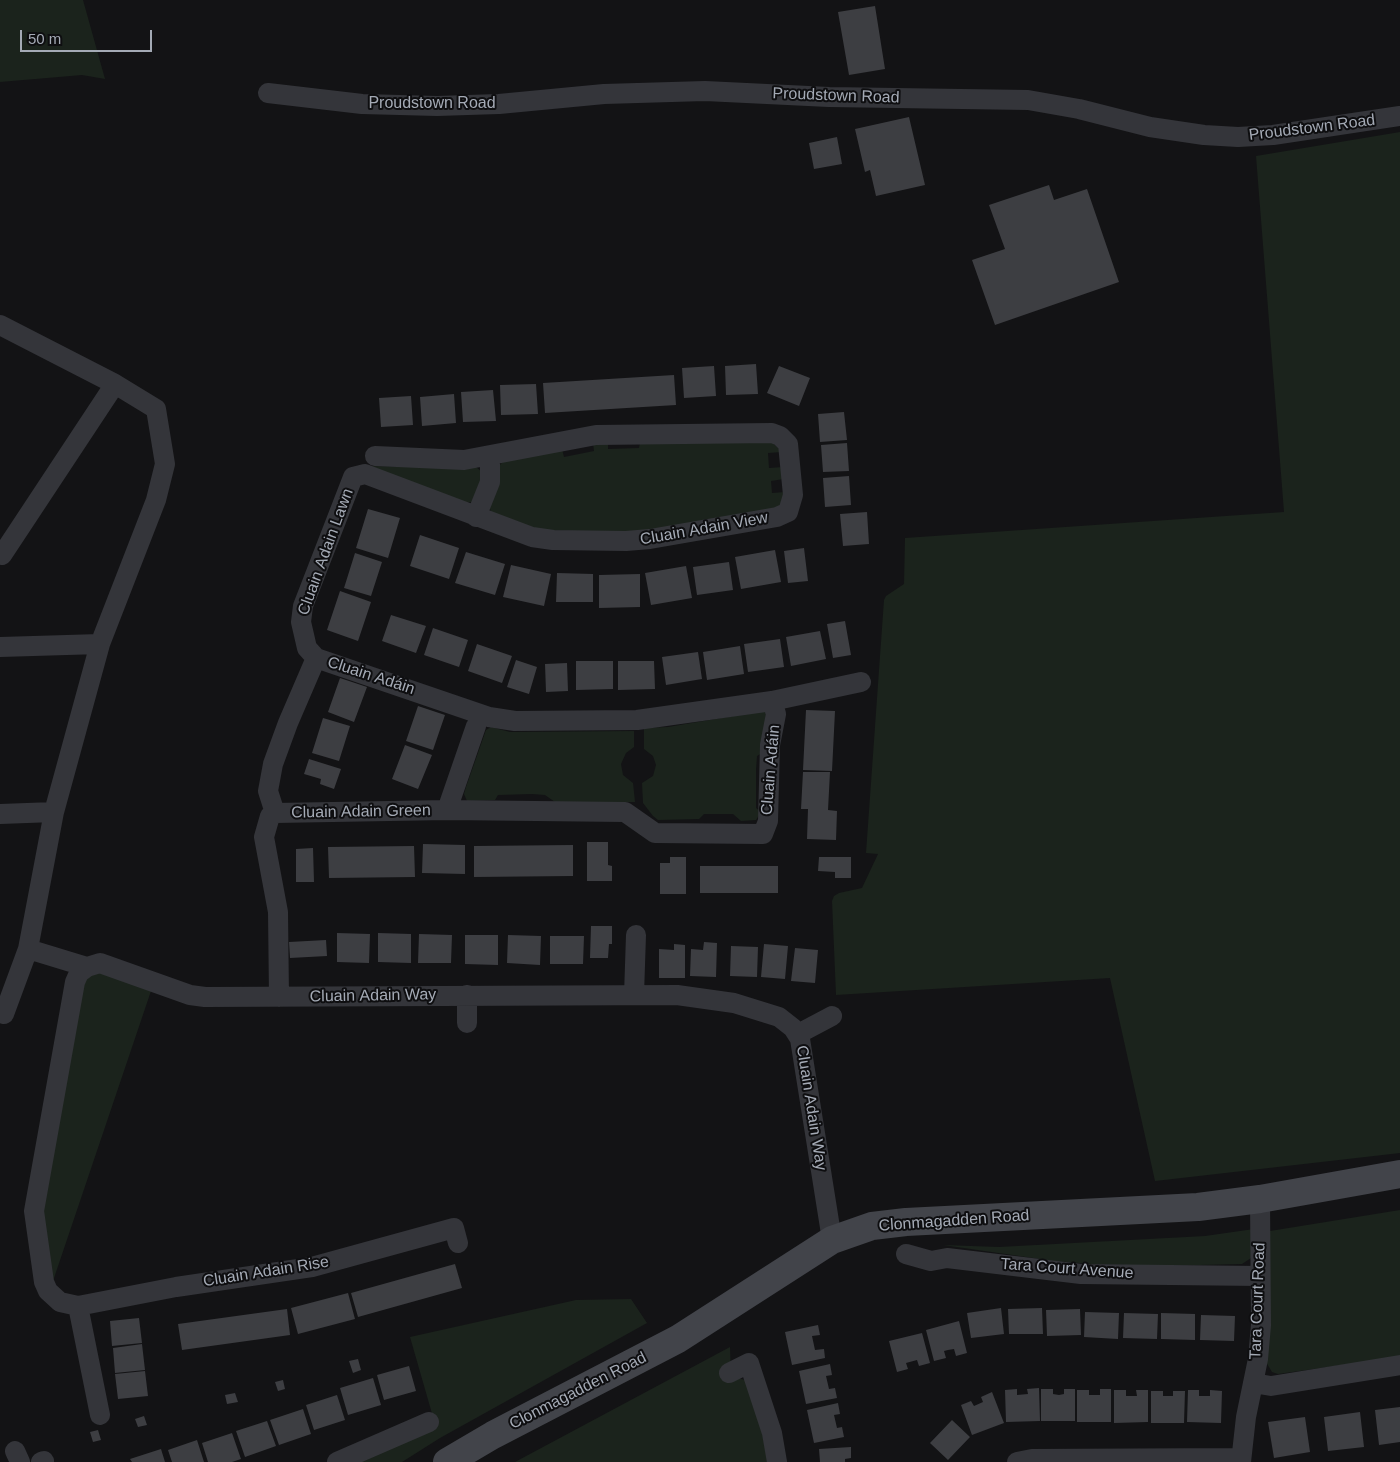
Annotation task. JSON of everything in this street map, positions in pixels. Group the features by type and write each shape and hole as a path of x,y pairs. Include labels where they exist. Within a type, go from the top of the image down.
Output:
{"street":[{"name":"Proudstown Road","path":"268,93 362,104 437,106 498,104 604,94 704,91 829,97 1028,100 1079,109 1150,127 1204,135 1238,137 1273,135 1400,116"},
{"path":"0,324 115,384 156,409 165,464 156,500 100,644 54,812 28,949 4,1014 0,1013"},
{"path":"0,554 2,555 115,384"},
{"name":"Cluain Adain View","path":"353,477 365,474 532,537 553,540 626,542 777,516 788,512 793,495 788,444 772,433 596,436 464,460 375,456"},
{"path":"476,517 490,482 490,455"},
{"name":"Cluain Adain Lawn","path":"316,658 307,648 301,622 303,606 353,477"},
{"path":"0,647 100,644"},
{"path":"279,997 278,912 264,837 270,816 275,813 268,791 273,764 288,723 316,658"},
{"name":"Cluain Adáin","path":"316,658 489,718 515,721 637,720 772,701 776,714 770,745 768,821 763,834 655,833 625,812 447,810"},
{"path":"772,701 861,682"},
{"path":"447,810 476,726"},
{"name":"Cluain Adain Green","path":"275,813 447,810"},
{"path":"0,814 54,812"},
{"path":"634,994 636,936"},
{"name":"Cluain Adain Way","path":"28,949 87,966 100,963 113,966 190,995 204,997 677,995 734,1003 779,1017 798,1034 802,1047 832,1240"},
{"path":"87,966 79,973 75,982 34,1211 44,1282 48,1291 69,1304 100,1414"},
{"path":"467,995 468,1023"},
{"path":"798,1034 832,1016"},
{"name":"Clonmagadden Road","path":"446,1462 493,1435 678,1339 832,1240 872,1226 906,1222 1198,1207 1260,1199 1400,1174"},
{"name":"Tara Court Road","path":"1240,1460 1258,1359 1261,1325 1260,1199"},
{"name":"Cluain Adain Rise","path":"69,1304 312,1267 454,1228 458,1243"},
{"name":"Tara Court Avenue","path":"906,1254 931,1261 947,1258 1081,1274 1260,1276"},
{"path":"729,1372 749,1363 772,1433 777,1462"},
{"path":"1253,1383 1271,1386 1400,1365"},
{"path":"337,1462 429,1422"},
{"path":"1017,1462 1032,1459 1240,1460"}],"shaded area":[{"path":"0,0 83,0 105,79 82,75 0,82"},
{"path":"1400,132 1400,1153 1155,1181 1110,978 836,995 832,901 834,896 839,893 862,888 878,854 866,853 884,600 886,596 904,584 905,538 1284,512 1256,156"},
{"path":"770,440 782,452 768,453 769,468 783,467 784,479 771,481 772,493 785,492 783,502 775,509 633,533 547,533 492,514 489,506 500,465 504,460 562,449 564,457 594,451 593,443 608,442 608,449 639,448 640,442"},
{"path":"369,466 465,468 475,466 483,473 473,502 461,503"},
{"path":"763,711 766,713 762,753 757,756 756,770 756,808 761,812 756,820 741,821 733,814 704,814 699,819 658,820 653,816 643,803 642,783 653,776 656,765 653,756 644,749 644,728 668,727"},
{"path":"491,727 510,732 634,731 634,747 626,753 621,764 623,775 633,783 635,802 555,802 545,795 532,794 498,795 495,800 467,801 464,794 466,787 486,730"},
{"path":"97,970 151,991 53,1281 40,1200 81,980"},
{"path":"1400,1210 1400,1357 1278,1374 1272,1372 1266,1362 1270,1231"},
{"path":"1254,1229 1251,1258 1242,1264 1159,1266 1091,1264 1054,1261 943,1245 999,1247 1205,1236"},
{"path":"631,1299 647,1323 440,1438 402,1462 357,1462 435,1424 410,1337 576,1300"},
{"path":"730,1347 731,1376 745,1380 764,1438 769,1462 515,1462"}],"building":[{"path":"875,6 885,69 849,75 838,12"},
{"path":"909,117 925,185 876,196 870,170 865,172 855,129"},
{"path":"837,137 842,164 814,169 809,143"},
{"path":"1049,185 1054,200 1087,189 1119,282 995,325 972,260 1005,249 989,205"},
{"path":"756,364 758,394 726,395 725,366"},
{"path":"714,366 716,396 684,398 682,368"},
{"path":"779,366 810,378 799,406 767,393"},
{"path":"674,375 676,405 545,413 543,383"},
{"path":"536,384 538,414 501,415 500,385"},
{"path":"493,390 496,421 463,422 461,392"},
{"path":"454,394 456,423 422,426 420,397"},
{"path":"411,396 413,425 381,427 379,398"},
{"path":"844,412 847,440 820,442 818,414"},
{"path":"847,443 849,471 823,472 821,445"},
{"path":"849,476 851,505 825,507 823,478"},
{"path":"368,509 400,518 388,558 356,548"},
{"path":"867,512 869,544 843,546 840,514"},
{"path":"420,535 459,548 449,579 410,566"},
{"path":"804,548 808,581 788,583 784,551"},
{"path":"775,550 781,582 741,589 735,557"},
{"path":"466,552 505,564 495,595 455,583"},
{"path":"355,553 382,562 371,596 344,588"},
{"path":"729,562 733,590 697,595 693,567"},
{"path":"511,565 551,574 544,606 503,597"},
{"path":"686,566 692,598 651,605 645,573"},
{"path":"557,573 593,574 593,602 556,602"},
{"path":"640,574 640,607 599,608 599,575"},
{"path":"340,591 371,602 358,641 327,630"},
{"path":"391,615 426,626 416,653 382,641"},
{"path":"845,621 851,655 833,658 827,624"},
{"path":"433,628 468,640 459,667 424,655"},
{"path":"820,631 826,659 791,666 786,637"},
{"path":"780,639 784,667 748,672 744,644"},
{"path":"477,644 512,656 502,683 468,671"},
{"path":"740,646 744,674 707,680 703,652"},
{"path":"698,652 702,679 666,685 662,657"},
{"path":"516,660 537,667 529,694 507,687"},
{"path":"576,661 613,661 613,689 576,690"},
{"path":"618,661 654,661 655,689 618,690"},
{"path":"567,663 568,691 546,692 545,664"},
{"path":"340,678 367,687 354,722 328,712"},
{"path":"418,706 445,715 433,750 406,741"},
{"path":"806,710 835,711 832,771 803,770"},
{"path":"323,718 350,726 339,761 312,753"},
{"path":"405,745 432,755 418,789 392,779"},
{"path":"309,759 341,769 334,789 320,784 321,779 304,774"},
{"path":"803,772 830,772 828,810 837,811 836,840 807,839 808,809 801,809"},
{"path":"587,842 608,842 608,865 612,866 612,881 587,881"},
{"path":"423,844 465,845 465,874 422,873"},
{"path":"573,845 573,876 474,877 474,846"},
{"path":"414,846 415,877 329,878 328,847"},
{"path":"313,848 314,882 296,882 296,849"},
{"path":"670,857 686,857 686,894 660,894 660,863 670,863"},
{"path":"819,857 851,857 851,878 835,878 835,872 818,871"},
{"path":"700,866 778,866 778,893 700,893"},
{"path":"591,926 612,926 612,944 609,944 608,958 590,958"},
{"path":"337,933 370,934 369,963 337,962"},
{"path":"378,933 411,934 411,963 378,962"},
{"path":"419,934 452,935 451,963 418,963"},
{"path":"465,935 498,935 498,965 465,964"},
{"path":"508,935 541,936 540,965 507,963"},
{"path":"550,936 584,936 583,964 550,964"},
{"path":"326,940 327,956 290,958 289,942"},
{"path":"704,942 717,943 716,977 690,976 691,949 703,950"},
{"path":"674,944 685,945 685,978 659,978 659,949 674,950"},
{"path":"764,944 788,946 785,979 761,977"},
{"path":"731,946 758,947 757,977 730,976"},
{"path":"795,948 818,950 815,983 791,981"},
{"path":"455,1264 462,1288 358,1317 351,1293"},
{"path":"348,1293 355,1319 298,1334 291,1308"},
{"path":"1001,1308 1004,1334 971,1338 967,1313"},
{"path":"1042,1308 1043,1334 1009,1334 1008,1309"},
{"path":"287,1309 290,1335 182,1350 178,1324"},
{"path":"1080,1309 1081,1335 1047,1336 1046,1310"},
{"path":"1085,1312 1119,1313 1118,1339 1084,1337"},
{"path":"1124,1313 1158,1314 1157,1339 1123,1338"},
{"path":"1161,1313 1195,1314 1195,1340 1161,1339"},
{"path":"1201,1315 1235,1316 1234,1341 1200,1340"},
{"path":"139,1318 142,1343 112,1346 110,1321"},
{"path":"959,1321 967,1353 956,1356 954,1349 948,1350 944,1351 946,1358 934,1361 926,1330"},
{"path":"818,1325 820,1335 812,1336 815,1350 824,1349 825,1358 792,1365 785,1332"},
{"path":"922,1333 930,1363 919,1366 917,1360 906,1363 908,1369 897,1372 889,1341"},
{"path":"142,1344 145,1370 115,1373 113,1348"},
{"path":"358,1359 361,1370 353,1373 349,1361"},
{"path":"830,1364 832,1375 826,1376 829,1389 835,1388 837,1398 806,1404 799,1371"},
{"path":"409,1366 416,1391 384,1400 377,1375"},
{"path":"145,1371 148,1396 118,1399 115,1374"},
{"path":"373,1378 381,1405 348,1415 340,1388"},
{"path":"283,1380 285,1389 278,1391 275,1382"},
{"path":"1039,1388 1040,1421 1006,1422 1005,1390 1017,1389 1017,1395 1028,1394 1027,1389"},
{"path":"1041,1389 1053,1389 1053,1394 1059,1395 1064,1394 1064,1389 1075,1389 1075,1421 1041,1421"},
{"path":"1100,1389 1111,1389 1111,1422 1077,1422 1077,1390 1089,1390 1089,1395 1100,1395"},
{"path":"1114,1390 1126,1390 1126,1396 1137,1396 1136,1390 1148,1390 1148,1422 1114,1423"},
{"path":"1188,1390 1199,1390 1199,1396 1210,1396 1210,1390 1222,1391 1221,1423 1187,1422"},
{"path":"1151,1391 1163,1391 1163,1396 1173,1396 1173,1391 1185,1391 1184,1423 1151,1423"},
{"path":"992,1392 1004,1423 972,1435 961,1405 971,1401 974,1406 983,1402 981,1397"},
{"path":"235,1393 238,1402 227,1404 225,1395"},
{"path":"337,1395 345,1420 314,1430 306,1405"},
{"path":"838,1403 840,1414 834,1415 837,1428 842,1427 844,1437 814,1443 807,1410"},
{"path":"1400,1407 1400,1442 1379,1445 1375,1410"},
{"path":"303,1409 311,1434 279,1445 270,1420"},
{"path":"1360,1412 1364,1447 1328,1451 1324,1417"},
{"path":"144,1416 147,1425 138,1427 135,1419"},
{"path":"1305,1417 1310,1452 1274,1458 1268,1422"},
{"path":"952,1420 970,1437 948,1460 930,1443"},
{"path":"267,1421 276,1446 245,1457 236,1431"},
{"path":"98,1430 101,1440 93,1442 90,1432"},
{"path":"232,1433 241,1459 232,1462 208,1462 202,1443"},
{"path":"197,1440 204,1462 172,1462 168,1450"},
{"path":"851,1447 851,1458 845,1459 845,1462 820,1462 819,1449"},
{"path":"161,1449 165,1462 132,1462 130,1459"}]}
